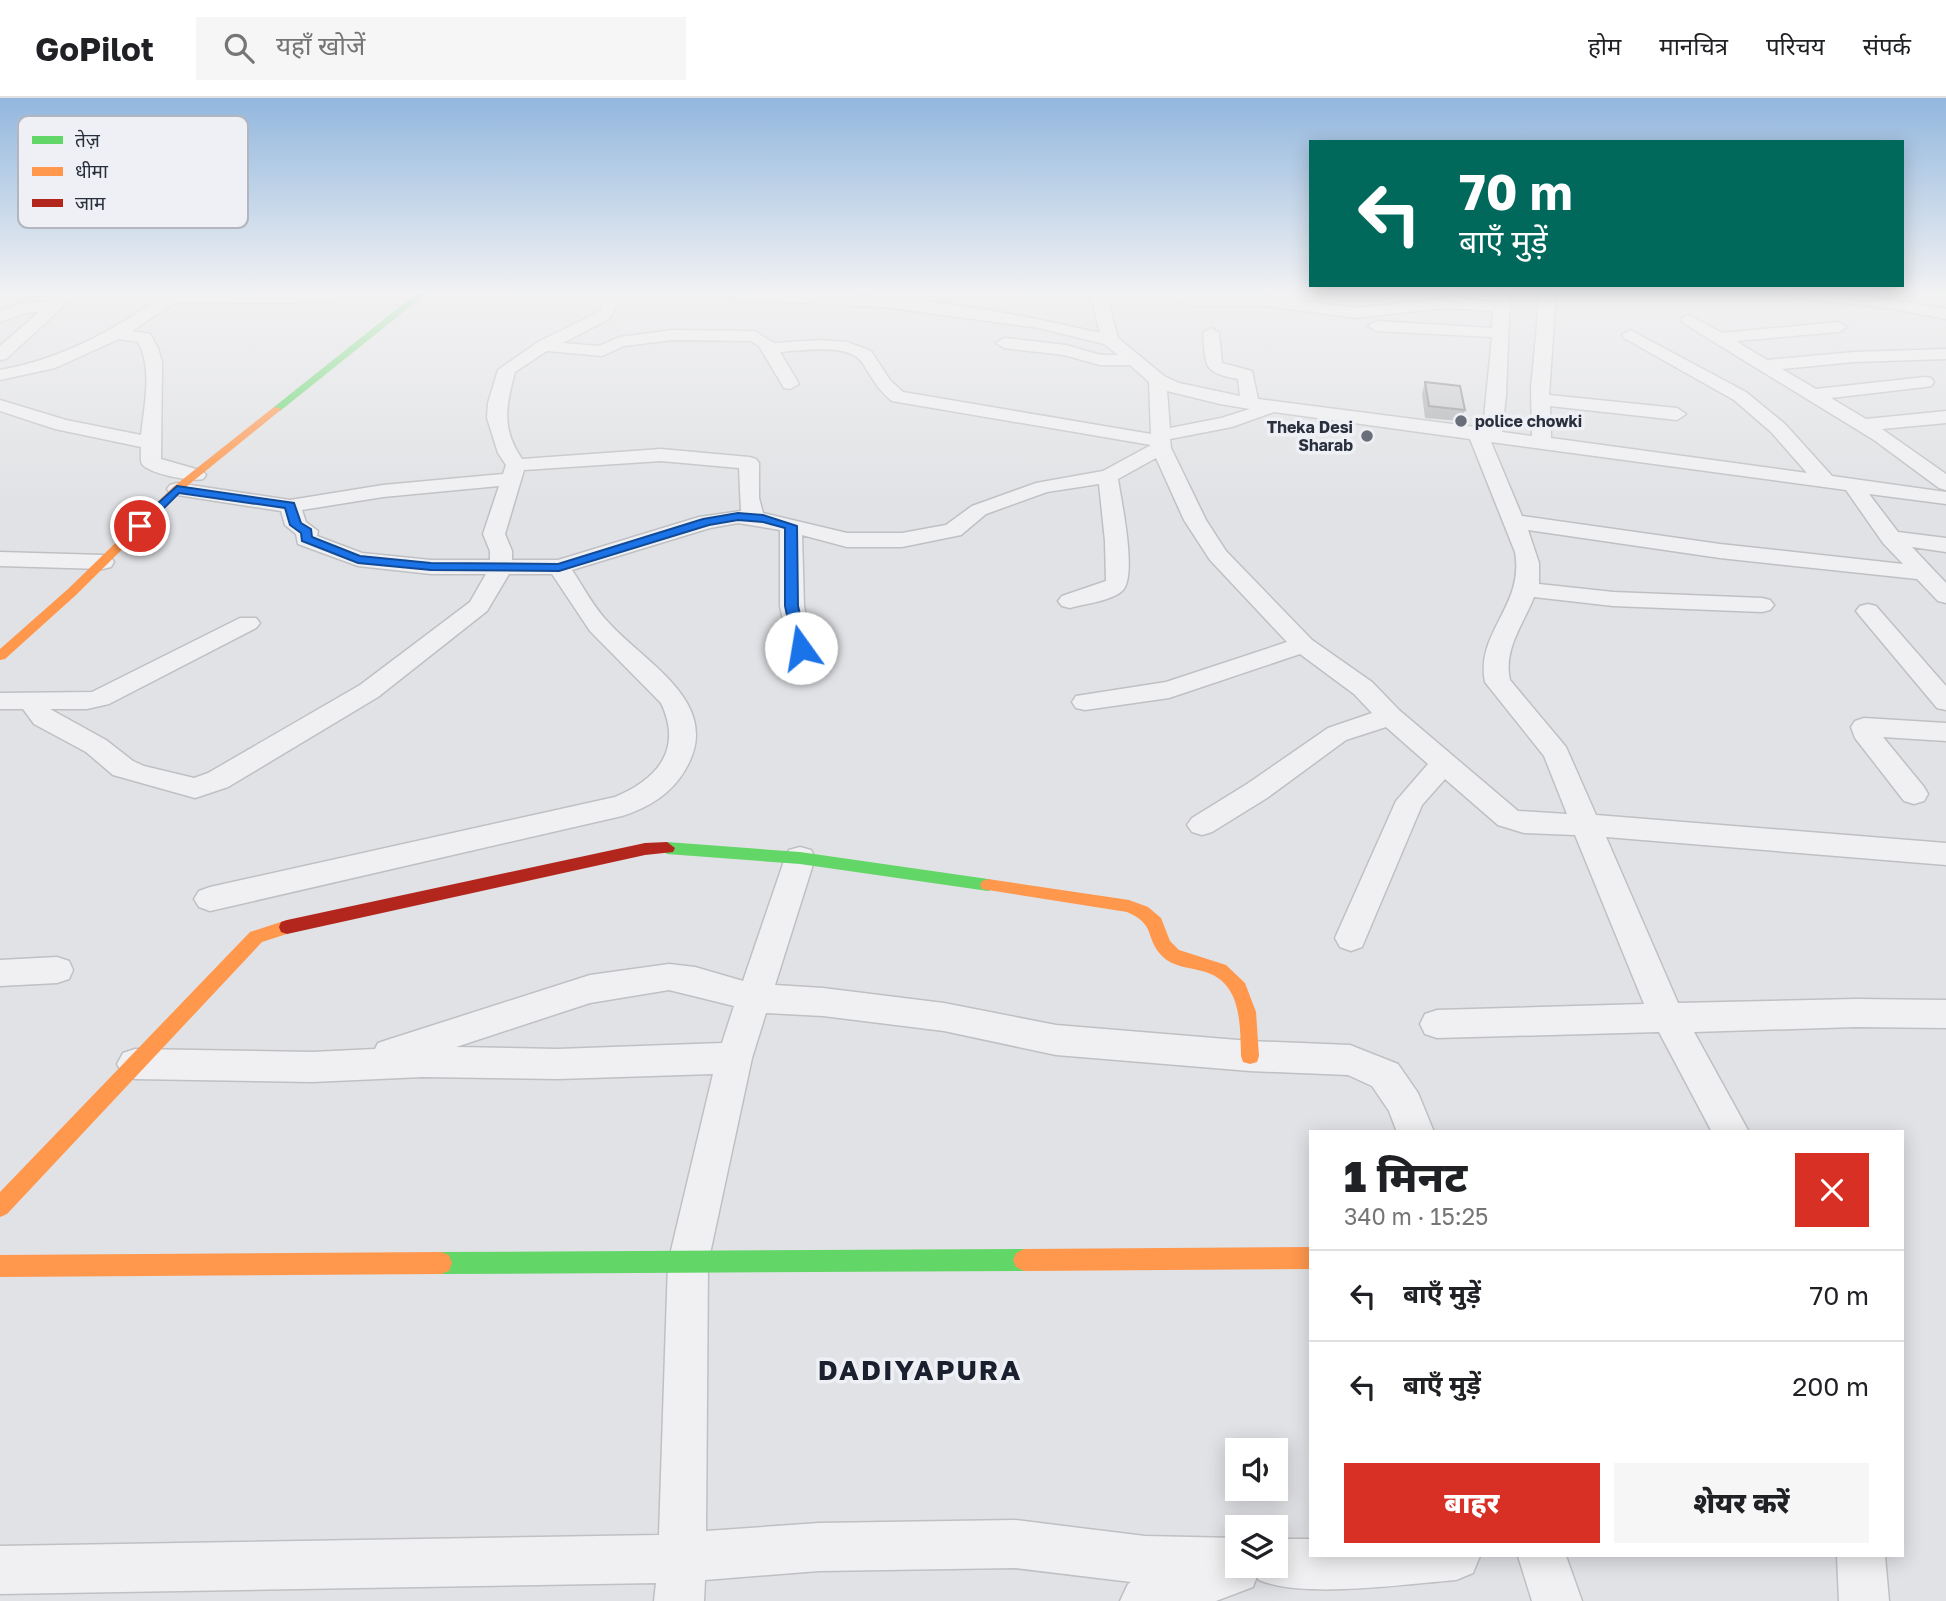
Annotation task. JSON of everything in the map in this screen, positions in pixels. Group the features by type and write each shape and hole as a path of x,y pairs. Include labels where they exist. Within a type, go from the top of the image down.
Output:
{"street":[{"path":"0,376 52,363"},
{"path":"150,363 155,404 150,443 151,462 196,475"},
{"path":"0,656 103,562 177,489 335,363"},
{"path":"30,701 43,718 96,746 122,768 183,787 205,786 369,691 480,606 501,567 501,551 494,534 514,472 496,418 497,403 507,370 518,363"},
{"path":"778,363 790,384"},
{"path":"870,363 891,393 898,397 1161,441"},
{"path":"1139,363 1158,380 1189,392 1946,498"},
{"path":"1214,363 1220,370 1246,375 1250,402"},
{"path":"1496,363 1484,433 1513,521 1527,552 1529,573 1501,643 1493,671 1498,682 1556,753 1669,1019 1730,1130"},
{"path":"1542,441 1543,363"},
{"path":"1681,363 1740,396 1778,428 1825,481"},
{"path":"1761,363 1864,425 1946,484"},
{"path":"1764,365 1785,363"},
{"path":"1158,380 1161,441 1204,537 1303,645 1363,688 1390,716 1508,818 1524,823 1585,825 1946,854"},
{"path":"1814,395 1925,382"},
{"path":"1541,399 1677,414"},
{"path":"0,405 62,425 150,443"},
{"path":"290,506 296,525 307,531 306,539 358,559 431,566 559,567 707,522 752,517 847,540 901,540 953,530 979,510 1043,487 1108,476 1161,441 1277,406"},
{"path":"1864,425 1946,417"},
{"path":"177,489 290,506 514,472 661,455 749,463 752,517"},
{"path":"1070,601 1112,588 1116,582 1116,541 1108,476"},
{"path":"1852,485 1891,538 1946,596"},
{"path":"1513,521 1720,551 1923,573"},
{"path":"791,526 792,606 801,648"},
{"path":"1891,538 1946,545"},
{"path":"0,559 103,562"},
{"path":"210,899 622,806 652,791 661,783 682,749 685,726 681,715 660,686 599,627 559,567"},
{"path":"1524,589 1586,598 1642,598 1762,605"},
{"path":"1868,611 1946,702"},
{"path":"0,701 87,701 100,698 248,624"},
{"path":"1085,702 1169,690 1303,645"},
{"path":"1202,825 1257,791 1337,734 1390,716"},
{"path":"1914,794 1864,732 1864,727 1946,732"},
{"path":"1351,938 1410,801 1444,763"},
{"path":"0,1207 256,937 285,927 645,849 683,847 800,858 1129,906 1146,912 1158,924 1165,948 1179,960 1225,970 1238,980 1247,1009 1250,1056"},
{"path":"680,1579 688,1263 734,1058 800,858"},
{"path":"0,973 57,970"},
{"path":"356,1065 590,989 669,978 695,981 754,998 823,1002 944,1017 1056,1040 1250,1056 1350,1060 1385,1074 1405,1104 1414,1130"},
{"path":"1437,1024 1856,1013 1946,1014"},
{"path":"135,1064 558,1064 734,1058"},
{"path":"0,1266 1309,1258"},
{"path":"0,1570 680,1579 819,1547 1015,1544 1144,1560 1225,1562"},
{"path":"1288,1563 1343,1564 1442,1557"},
{"path":"1542,1557 1557,1601"},
{"path":"1861,1557 1864,1601"},
{"path":"1145,1601 1225,1573"}],"building":[{"path":"1425,382 1460,386 1465,410 1429,406"}],"traffic: fast":[{"path":"277,409 335,363"},
{"path":"667,848 800,858 988,885"},
{"path":"441,1263 1024,1260"}],"traffic: slow":[{"path":"0,656 72,592 177,489 277,409"},
{"path":"988,885 1129,906 1142,911 1155,922 1160,940 1173,955 1220,970 1239,988 1247,1012 1250,1056"},
{"path":"0,1207 256,937 287,927"},
{"path":"1024,1260 1309,1258"},
{"path":"0,1266 441,1263"}],"traffic: jam":[{"path":"287,927 645,849 667,848"}],"place":[{"name":"police chowki","path":"1461,421"},
{"name":"Theka Desi Sharab","path":"1367,436"}],"district":[{"name":"DADIYAPURA","path":"920,1370"}],"route":[{"path":"140,526 177,489 290,506 296,525 307,531 306,539 358,559 431,566 559,567 724,518 763,519 791,526 792,606 801,648"}]}
